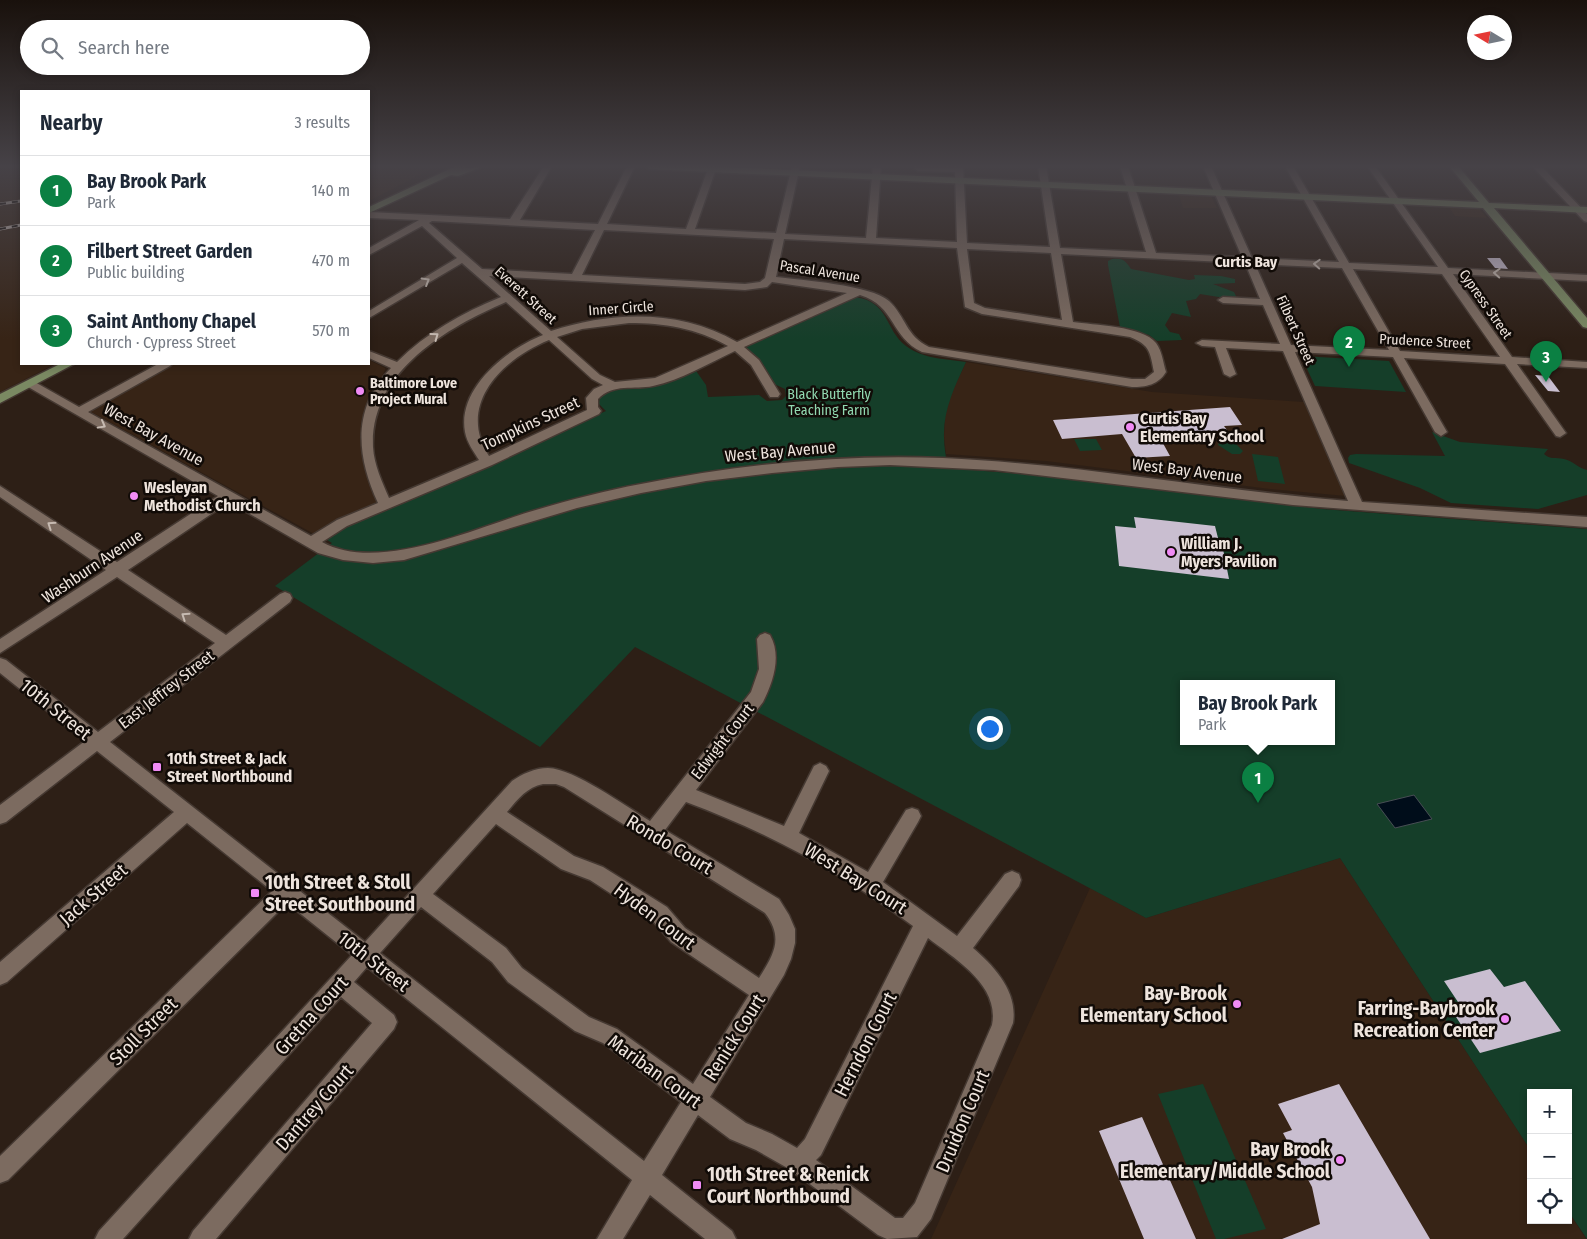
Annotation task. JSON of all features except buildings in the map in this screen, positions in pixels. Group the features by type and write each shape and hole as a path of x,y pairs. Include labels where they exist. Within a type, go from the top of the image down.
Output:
{"main road":[{"path":"1502,224 1587,325"},
{"path":"0,399 66,365"}],"street":[{"path":"370,251 419,224"},
{"name":"Everett Street","path":"430,224 463,258 549,336 596,377 612,385"},
{"path":"530,224 1587,278"},
{"path":"576,277 602,224"},
{"path":"689,232 692,224"},
{"path":"770,279 783,224"},
{"path":"870,241 872,224"},
{"path":"961,224 967,303 972,308 1068,324 1052,224"},
{"path":"1142,224 1152,256"},
{"name":"Filbert Street","path":"1232,224 1357,506"},
{"path":"1322,224 1441,432"},
{"name":"Cypress Street","path":"1412,224 1560,433"},
{"path":"370,314 463,258"},
{"name":"Pascal Avenue","path":"478,272 745,287 763,285 770,279 859,292 885,304 907,338 912,343 926,350 1132,383 1146,382 1159,375 1160,368 1156,353 1147,340 1133,334 1068,324"},
{"path":"612,385 632,386 651,384 859,292"},
{"path":"386,504 374,481 366,445 374,405 381,390 398,367 443,330 475,312 507,298"},
{"path":"1223,300 1267,302"},
{"name":"Inner Circle","path":"486,462 472,434 472,409 485,382 506,360 519,351 549,336 574,328 602,322 652,320 698,329 724,340 753,360 774,394"},
{"name":"Prudence Street","path":"1202,343 1587,365"},
{"path":"1219,344 1230,374"},
{"path":"370,354 398,367"},
{"path":"78,412 164,365"},
{"name":"West Bay Avenue","path":"29,384 311,543 323,549 351,557 384,558 426,549 550,511 628,491 720,475 841,463 930,462 1022,467 1246,495 1357,506 1587,522"},
{"name":"Tompkins Street","path":"311,543 330,530 486,462 595,411 592,408 592,398 600,390 612,385"},
{"path":"0,491 226,643"},
{"name":"Washburn Avenue","path":"0,648 228,496"},
{"name":"East Jeffrey Street","path":"0,816 285,598"},
{"name":"Edwight Court","path":"652,833 757,697 764,685 768,674 765,639"},
{"name":"10th Street","path":"0,664 724,1239"},
{"path":"788,836 820,771"},
{"name":"Gretna Court","path":"107,1239 518,787 539,775"},
{"name":"Rondo Court","path":"539,775 561,777 570,782 772,906 780,916 787,933"},
{"name":"West Bay Court","path":"682,792 788,836 829,858 871,885 959,950 988,977 997,988 1003,1002"},
{"name":"Jack Street","path":"0,975 187,812"},
{"name":"Hyden Court","path":"494,813 568,863 596,873 660,914 678,934 762,992"},
{"path":"871,885 912,816"},
{"path":"959,950 1012,880"},
{"name":"Stoll Street","path":"0,1172 286,891"},
{"name":"Mariban Court","path":"420,894 499,955 515,975 582,1024 610,1036 738,1131 764,1142 799,1162 886,1227 902,1230"},
{"name":"Herndon Court","path":"799,1162 813,1147 925,924"},
{"name":"Renick Court","path":"609,1239 777,968 783,954 787,933"},
{"name":"Dantrey Court","path":"201,1239 387,1022 340,983"},
{"name":"Druidon Court","path":"902,1230 909,1229 923,1211 1002,1026 1003,1002"}],"shaded area":[{"path":"0,224 20,224 20,365 53,365 0,392"},
{"path":"370,360 385,368 370,404 362,445 365,468 378,498 377,502 316,535 91,412 92,409 171,365 370,365"},
{"name":"Curtis Bay Elementary School","path":"966,362 1152,392 1304,402 1346,496 1270,489 1046,461 946,454 944,437 945,417 950,396"},
{"name":"Bay-Brook Elementary School","path":"1340,858 1527,1145 1527,1224 1572,1224 1572,1217 1586,1239 931,1239 1090,888 1146,918"}],"green space":[{"path":"1112,259 1123,260 1131,269 1189,280 1195,279 1194,275 1221,276 1235,279 1235,283 1213,284 1234,292 1237,298 1231,299 1200,294 1196,299 1186,301 1191,317 1172,313 1165,325 1170,332 1179,334 1182,340 1157,341 1149,335 1120,327 1108,265 1108,261"},
{"name":"Black Butterfly Teaching Farm","path":"855,297 875,304 906,346 920,354 935,358 966,362 950,398 945,417 944,441 948,468 1059,477 1322,509 1587,529 1587,1239 1572,1217 1572,1089 1527,1089 1527,1145 1340,858 1146,918 635,647 540,747 275,586 332,543 324,538 347,524 606,411 599,404 605,392 611,389 656,386 694,368 706,385 708,397 759,395 767,401 782,400 786,396 785,389 772,383 745,347"},
{"path":"1301,356 1389,361 1406,392 1315,386"},
{"path":"1432,432 1460,442 1548,449 1544,454 1546,456 1567,460 1587,470 1587,495 1538,509 1451,503 1420,488 1349,463 1348,458 1350,455 1356,454 1445,456"},
{"path":"1221,438 1231,439 1243,451 1240,454 1232,454 1218,445"},
{"path":"1074,439 1096,439 1102,450 1080,451"},
{"path":"1252,454 1278,457 1285,484 1258,481"},
{"path":"1203,1084 1266,1229 1224,1239 1216,1239 1158,1094"}],"water":[{"path":"1414,795 1432,819 1395,828 1377,804"}],"railway":[{"path":"0,229 20,225"}],"place":[{"name":"Filbert Street Garden","path":"1349,367"},
{"name":"Saint Anthony Chapel","path":"1546,382"},
{"name":"Baltimore Love Project Mural","path":"360,391"},
{"name":"Curtis Bay Elementary School","path":"1130,427"},
{"name":"Wesleyan Methodist Church","path":"134,496"},
{"name":"William J. Myers Pavilion","path":"1171,552"},
{"name":"10th Street & Jack Street Northbound","path":"157,767"},
{"name":"Bay Brook Park","path":"1258,803"},
{"name":"10th Street & Stoll Street Southbound","path":"255,893"},
{"name":"Bay-Brook Elementary School","path":"1237,1004"},
{"name":"Farring-Baybrook Recreation Center","path":"1505,1019"},
{"name":"Bay Brook Elementary/Middle School","path":"1340,1160"},
{"name":"10th Street & Renick Court Northbound","path":"697,1185"}],"district":[{"name":"Curtis Bay","path":"1246,262"}]}
